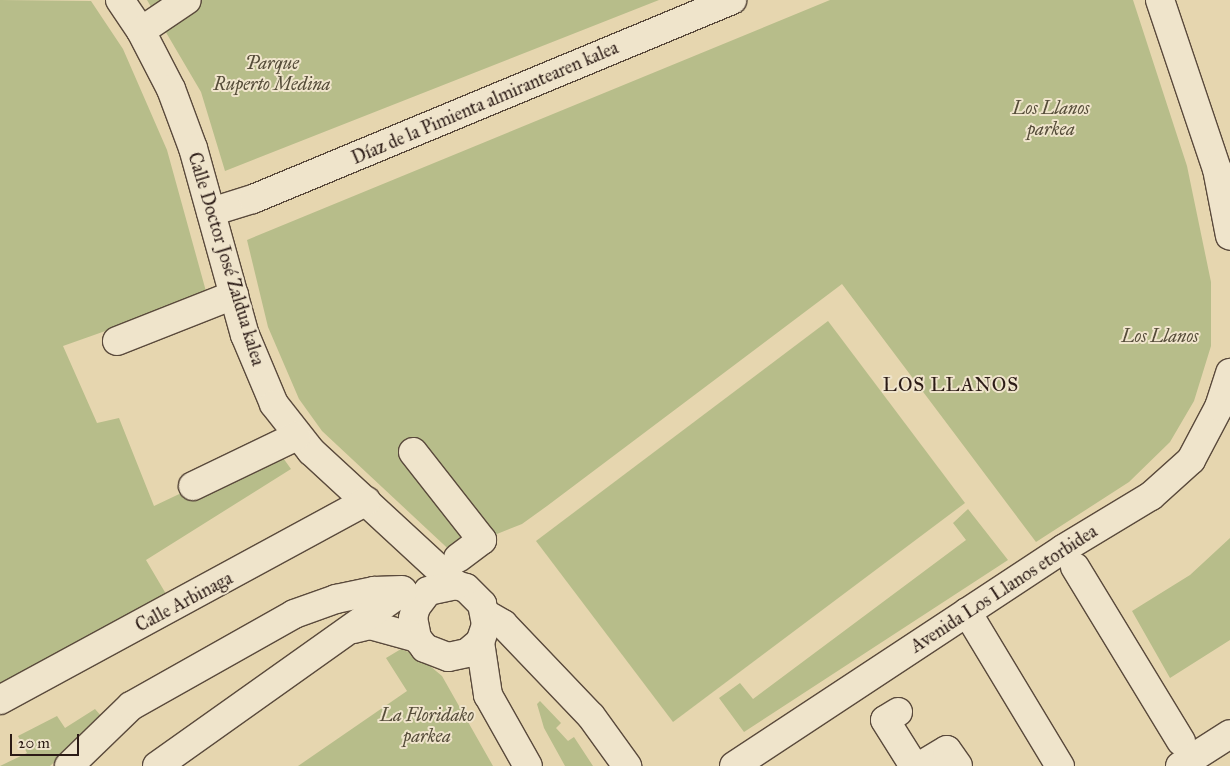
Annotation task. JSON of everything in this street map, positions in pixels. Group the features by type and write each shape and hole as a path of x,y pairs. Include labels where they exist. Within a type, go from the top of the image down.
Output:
{"street":[{"name":"Calle Doctor José Zaldua kalea","path":"120,0 141,31 171,89 202,178 245,334 274,404 297,436 456,585"},
{"path":"141,31 187,0"},
{"name":"Díaz de la Pimienta almirantearen kalea","path":"211,212 238,204 732,0"},
{"path":"1160,0 1217,169 1230,236"},
{"path":"202,178 215,191 238,204"},
{"path":"117,341 234,295"},
{"name":"Avenida Los Llanos etorbidea","path":"734,766 967,612 1150,496 1191,460 1219,406 1230,372"},
{"path":"193,486 297,436"},
{"path":"413,452 482,540 458,558"},
{"name":"Calle Arbinaga","path":"0,700 366,501"},
{"path":"406,537 416,572 417,593 413,618 417,638"},
{"path":"1075,567 1180,753 1230,734"},
{"path":"157,766 311,654 353,629 375,608 417,593 456,585 475,595 482,632 488,695"},
{"path":"69,766 131,706 294,614 336,599 374,591 417,593"},
{"path":"967,612 1060,766"},
{"path":"353,629 370,625 417,638 436,654 448,657 467,653 482,632"},
{"path":"482,632 530,652 591,716 627,766"},
{"path":"448,657 463,676 488,695 528,766"},
{"path":"898,712 885,720 914,766"},
{"path":"920,766 948,750 958,766"}],"green space":[{"path":"0,0 91,1 123,49 167,150 207,295 63,346 97,423 119,418 154,506 276,448 291,469 146,560 169,599 0,687"},
{"name":"Parque Ruperto Medina","path":"147,0 659,0 225,171 201,92"},
{"path":"830,0 1133,0 1187,166 1211,282 1211,346 1194,401 1170,442 1129,482 1036,542 842,284 522,524 482,540 458,558 322,431 299,399 268,327 247,240"},
{"path":"828,321 965,503 673,722 536,541"},
{"path":"968,509 1008,560 744,732 719,698 740,683 753,699 966,540 953,523"},
{"path":"1230,538 1230,640 1170,678 1132,611 1190,575"},
{"name":"La Floridako parkea","path":"401,649 418,656 442,676 493,766 298,766 407,691 386,658"},
{"path":"540,701 561,723 556,728 568,741 574,737 593,766 565,766 544,728 537,704"},
{"path":"95,709 103,718 50,766 0,766 27,753 18,736 57,716 65,728"}],"district":[{"name":"LOS LLANOS","path":"951,385"}],"park label":[{"name":"Los Llanos parkea","path":"1051,119"},
{"name":"Los Llanos","path":"1160,336"}]}
